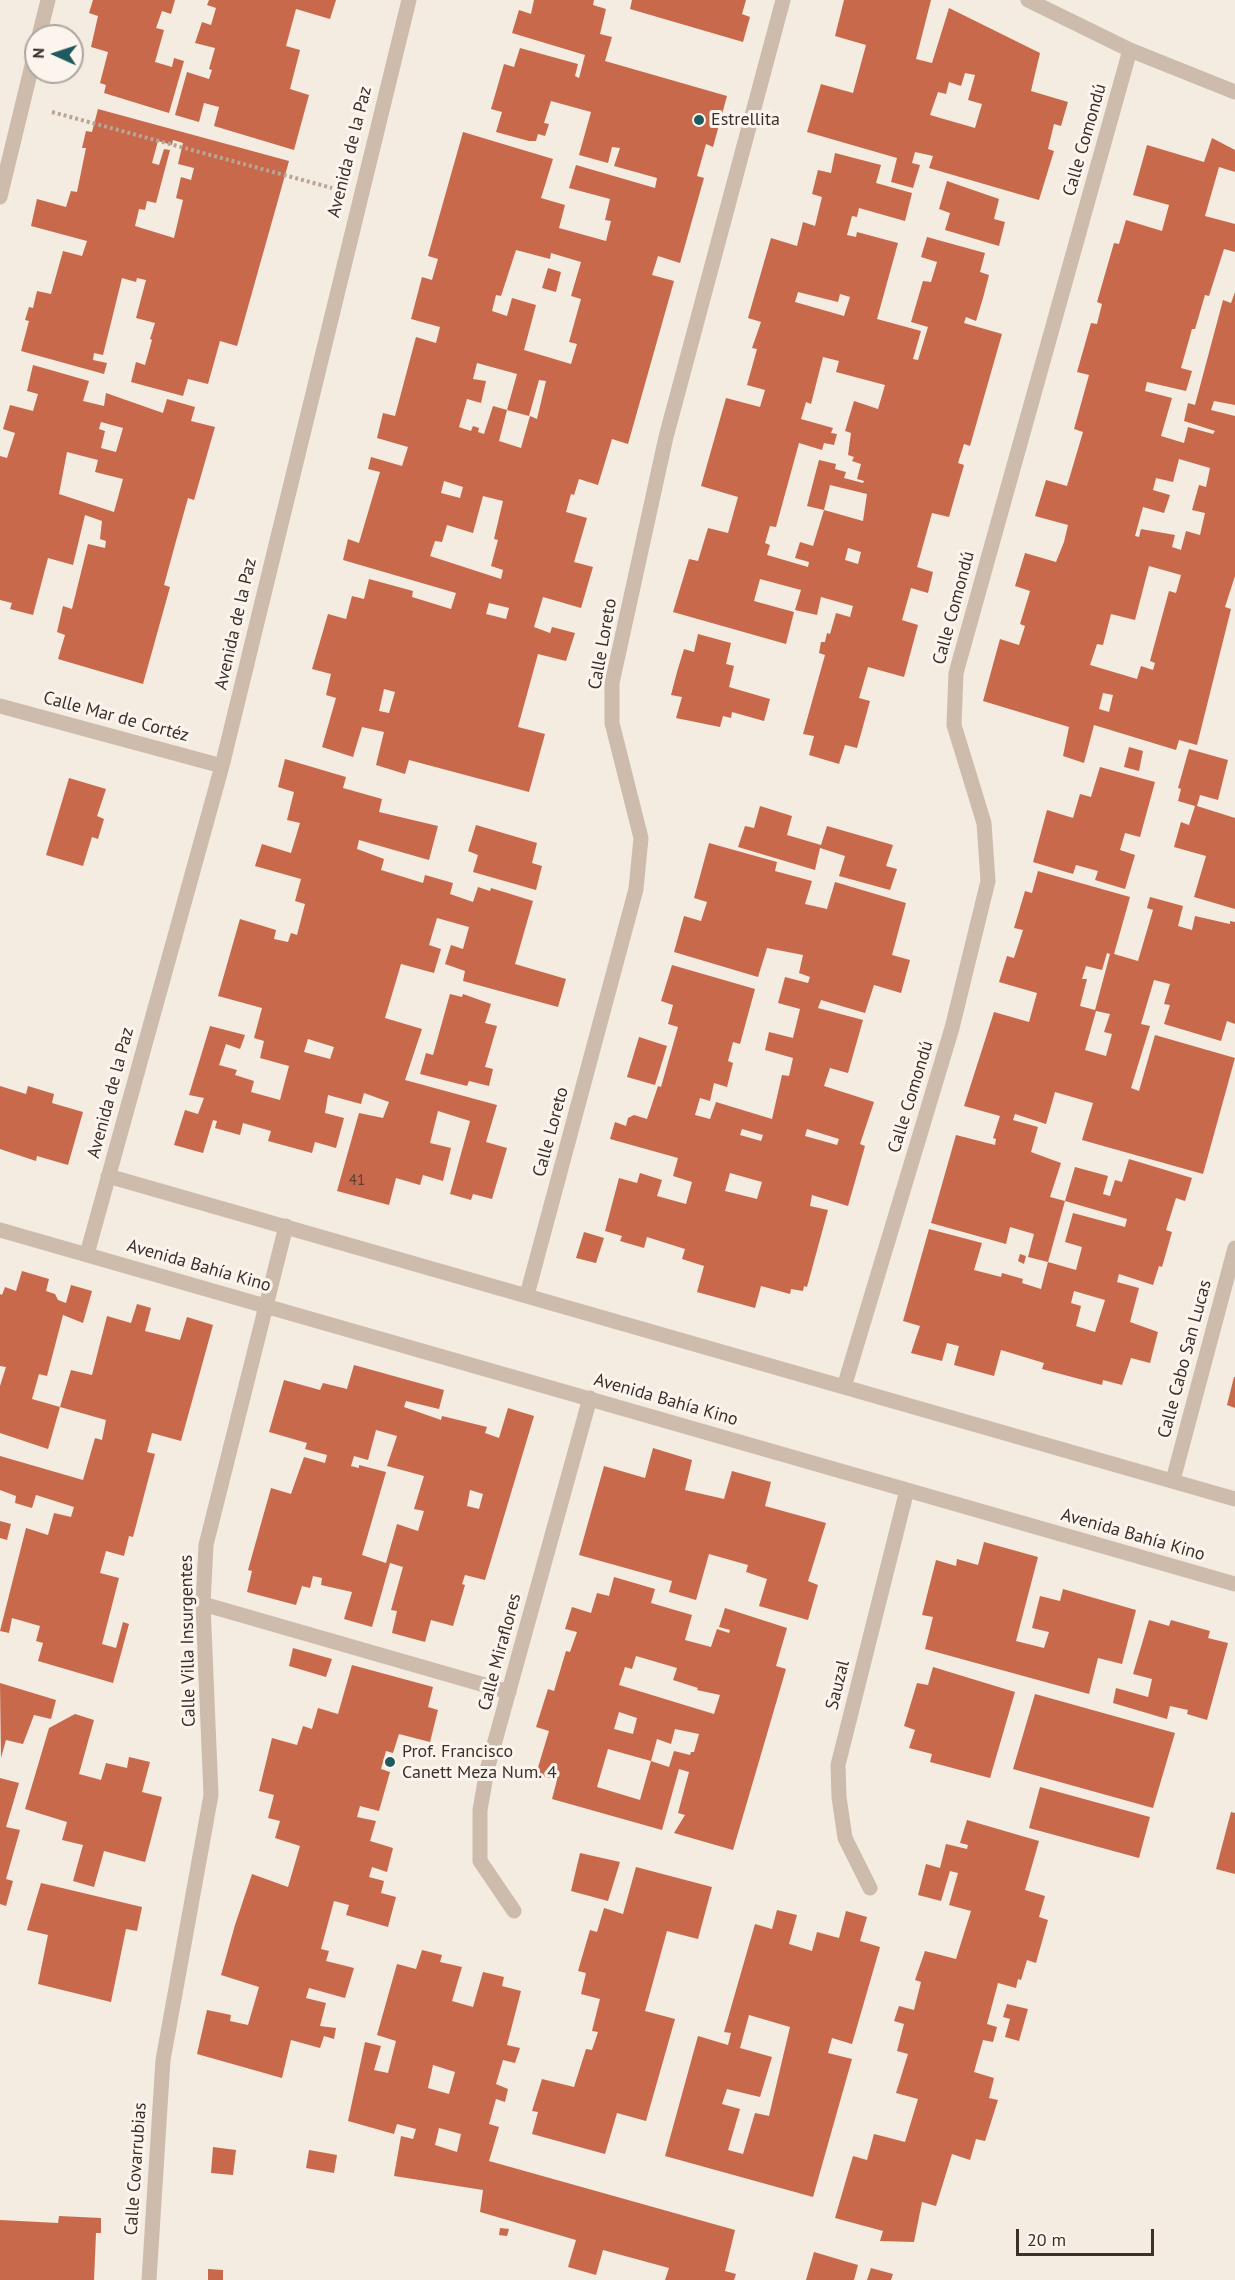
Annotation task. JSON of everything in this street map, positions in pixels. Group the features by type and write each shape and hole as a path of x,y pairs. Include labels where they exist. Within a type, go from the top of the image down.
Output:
{"street":[{"path":"42,24 48,0"},
{"name":"Avenida de la Paz","path":"87,1254 222,766 359,196 409,0"},
{"name":"Calle Loreto","path":"527,1296 636,889 641,838 612,723 612,683 666,437 783,0"},
{"path":"1028,0 1130,50 1235,92"},
{"name":"Calle Comondú","path":"844,1387 951,1028 988,881 984,823 954,725 956,673 1130,50"},
{"path":"0,197 28,84"},
{"name":"Calle Mar de Cortéz","path":"0,706 222,766"},
{"path":"108,1176 1235,1498"},
{"name":"Calle Villa Insurgentes","path":"163,2060 211,1795 203,1604 206,1545 264,1305 286,1226"},
{"name":"Avenida Bahía Kino","path":"0,1230 1235,1584"},
{"name":"Calle Cabo San Lucas","path":"1173,1480 1235,1248"},
{"name":"Calle Miraflores","path":"514,1911 480,1861 480,1809 487,1770 590,1398"},
{"name":"Sauzal","path":"870,1888 845,1838 839,1797 838,1765 907,1490"},
{"path":"203,1604 509,1692"},
{"name":"Calle Covarrubias","path":"149,2280 163,2060"}],"path":[{"path":"23,104 359,196"}],"building":[{"path":"93,0 175,0 171,14 162,11 156,28 164,30 155,62 172,67 174,58 184,61 169,113 104,93 106,85 100,83 108,52 91,47 98,16 89,13"},
{"path":"209,0 336,0 330,19 296,9 286,46 300,50 290,89 309,95 294,150 214,126 219,107 204,103 199,122 175,115 187,72 209,79 212,70 209,69 215,48 195,43 202,22 211,25 216,8 207,5"},
{"path":"534,0 594,0 593,5 606,9 600,34 612,37 605,61 727,96 713,147 706,144 697,176 704,178 680,263 658,256 652,275 674,281 628,444 612,439 598,485 579,479 574,495 571,494 566,512 587,518 574,562 593,567 581,608 543,597 534,627 550,633 552,627 575,633 566,661 538,654 518,727 545,734 529,792 409,760 405,774 376,765 384,732 362,727 353,757 322,747 336,698 326,695 331,674 312,669 328,614 346,619 352,596 364,599 369,579 413,591 412,597 451,609 456,593 343,560 348,539 359,543 380,472 368,469 371,457 402,466 408,447 377,438 383,413 395,416 416,337 436,343 440,327 411,319 422,277 432,280 438,259 428,256 463,132 553,159 541,198 565,205 559,228 606,241 611,221 605,220 610,199 569,188 576,165 655,188 657,178 614,166 620,148 612,147 608,163 579,155 591,112 551,101 544,123 549,124 545,136 538,134 536,141 529,141 496,132 502,112 491,109 504,64 514,67 520,48 578,64 575,76 579,78 585,55 512,33 519,10 531,14","holes":["516,250 550,259 551,253 581,262 571,296 581,299 569,342 577,344 571,364 524,350 536,305 512,298 507,316 492,311 496,295 501,296","477,363 517,374 507,410 493,406 484,434 478,432 479,428 473,426 471,431 459,427 467,399 481,403 486,381 473,379","539,380 546,381 537,419 530,416 521,448 499,441 507,410 529,416","444,481 463,487 460,498 441,493","483,496 503,501 494,539 498,540 491,566 503,570 501,579 430,556 435,541 442,542 447,525 473,533","489,603 509,608 506,619 486,614","384,689 395,692 389,713 379,711"]},
{"path":"632,0 746,0 742,14 750,17 743,42 630,9"},
{"path":"844,0 931,0 916,59 932,63 949,8 1040,53 1031,91 1068,102 1061,126 1054,124 1048,149 1054,151 1039,200 929,168 933,156 915,152 912,163 920,165 913,188 891,182 897,158 807,132 821,84 853,93 866,45 835,36","holes":["965,73 975,75 968,100 982,104 975,128 930,115 938,92 946,94 949,82 961,86"]},
{"path":"98,109 289,161 237,346 220,341 208,384 188,379 183,396 131,382 136,362 145,365 155,323 136,318 146,280 137,278 136,282 122,278 103,355 94,353 93,360 107,363 104,374 21,351 29,321 25,320 29,307 33,308 37,291 51,294 63,251 82,256 87,241 31,226 37,199 66,207 71,191 77,192 86,148 82,148 86,131 92,132","holes":["173,140 183,143 178,164 194,168 191,180 181,177 176,198 183,200 174,238 135,226 139,209 145,210 147,201 156,203 170,150 164,149 159,165 152,163 158,141 172,145"]},
{"path":"1212,138 1235,150 1235,172 1219,167 1205,216 1235,224 1235,252 1224,249 1209,296 1205,295 1195,329 1192,329 1181,368 1192,371 1186,391 1147,382 1145,391 1172,398 1161,436 1184,443 1188,427 1213,434 1215,431 1184,421 1188,403 1195,405 1223,300 1231,303 1235,292 1235,405 1214,401 1211,410 1235,416 1235,576 1225,607 1231,609 1197,745 1179,740 1176,750 1094,725 1084,763 1063,756 1069,727 983,701 1000,639 1019,645 1025,626 1020,624 1030,591 1015,586 1025,553 1056,562 1064,542 1068,525 1035,516 1046,480 1067,486 1083,432 1074,429 1089,375 1077,372 1091,323 1097,324 1102,304 1097,302 1114,243 1119,244 1126,220 1162,231 1169,205 1133,195 1147,145 1204,162","holes":["1179,459 1210,468 1206,487 1199,485 1192,510 1205,513 1200,535 1186,531 1181,550 1172,547 1175,535 1141,529 1139,537 1135,536 1143,507 1164,513 1170,495 1153,490 1156,478 1173,482","1149,566 1181,575 1176,593 1169,591 1150,661 1155,663 1153,670 1141,666 1137,679 1090,665 1097,644 1103,645 1111,614 1135,620","1103,693 1113,695 1109,712 1099,709"]},
{"path":"835,153 881,165 876,183 912,193 905,221 859,208 857,217 852,216 847,235 856,237 857,232 898,243 877,319 921,331 913,359 918,360 928,327 911,322 923,281 931,282 937,262 921,257 927,237 985,253 980,272 989,275 983,298 976,321 966,317 964,323 1002,334 970,446 964,444 958,463 964,465 949,517 932,513 917,567 933,572 928,593 911,588 902,620 918,625 904,677 868,667 859,698 870,701 857,748 845,745 839,764 809,755 814,736 803,734 825,655 819,653 821,642 825,642 827,633 830,634 836,613 850,617 853,606 821,597 817,615 795,610 801,590 760,579 754,601 794,612 786,644 673,612 689,559 698,561 708,528 728,533 738,497 701,486 726,398 760,407 765,390 747,385 757,349 752,348 761,322 748,318 771,238 797,246 803,222 815,226 822,197 812,194 818,170 831,173","holes":["798,292 838,302 840,294 850,297 844,316 795,302","823,357 839,361 836,372 885,385 878,409 854,401 845,431 851,433 848,455 854,457 852,461 861,464 857,479 864,481 863,483 844,478 846,472 835,469 836,464 819,460 807,506 824,510 813,546 800,542 795,558 809,562 808,567 767,555 770,545 765,543 770,526 776,527 799,443 822,450 824,443 834,445 837,434 831,433 833,428 801,419 806,402 811,404","830,485 867,494 863,521 824,510","848,548 861,552 858,564 845,560"]},
{"path":"947,181 999,199 994,219 1005,222 999,246 945,230 950,213 939,209"},
{"path":"548,268 561,272 556,292 542,288"},
{"path":"33,365 89,381 83,401 104,406 106,393 163,413 167,399 195,407 191,421 215,427 194,500 188,498 164,585 170,587 143,684 58,659 65,635 57,632 63,606 72,609 88,544 105,548 106,541 100,539 102,521 85,515 73,565 48,558 33,615 10,609 12,603 0,600 0,456 7,458 15,433 3,429 10,405 33,411 38,394 27,391","holes":["101,422 123,428 116,452 101,448 105,431 99,429","67,452 98,460 95,472 123,479 114,512 59,494"]},
{"path":"698,634 731,643 726,664 734,666 729,687 770,699 764,721 732,712 731,718 723,716 720,727 676,718 682,697 671,695 677,672 684,649 694,652"},
{"path":"1129,747 1143,751 1139,771 1124,767"},
{"path":"1189,749 1228,760 1218,800 1200,795 1197,806 1235,818 1235,909 1194,897 1206,856 1174,847 1181,822 1189,825 1195,806 1178,801 1181,789 1178,788"},
{"path":"285,759 346,777 343,788 382,799 379,812 438,826 429,860 359,840 357,849 384,859 381,870 423,883 425,875 453,883 450,894 473,902 478,887 490,891 491,888 533,901 515,964 566,979 558,1007 463,981 465,971 445,964 451,945 463,949 469,927 437,918 429,945 441,949 434,973 401,964 385,1018 422,1029 405,1080 497,1105 486,1142 507,1148 492,1199 473,1194 471,1200 450,1194 470,1121 438,1111 430,1143 451,1148 443,1181 423,1175 420,1185 396,1178 389,1205 337,1191 359,1113 383,1118 389,1102 364,1093 361,1104 328,1095 325,1113 344,1118 336,1148 315,1142 312,1153 268,1141 271,1131 243,1123 240,1135 215,1128 217,1121 213,1120 203,1153 174,1145 185,1110 198,1114 204,1098 189,1095 210,1026 245,1035 240,1049 226,1044 219,1065 237,1070 235,1075 254,1081 251,1092 280,1100 289,1066 260,1058 264,1041 254,1038 262,1008 218,996 240,919 276,930 274,939 288,942 291,933 297,935 305,904 295,901 301,879 255,866 262,844 291,853 300,823 287,820 294,792 278,787","holes":["308,1039 334,1047 330,1059 304,1052"]},
{"path":"1100,767 1155,782 1140,837 1125,833 1120,850 1135,855 1125,889 1095,880 1098,871 1076,865 1073,874 1033,862 1047,810 1073,818 1080,794 1091,797"},
{"path":"69,778 106,789 97,816 104,819 98,839 92,837 83,866 46,855"},
{"path":"760,806 792,816 787,835 821,845 827,826 893,845 886,866 897,869 890,890 839,876 845,856 820,848 815,870 738,847 745,826 754,828"},
{"path":"476,825 537,843 532,863 542,866 536,890 473,872 478,855 468,851"},
{"path":"709,843 777,862 775,871 812,881 805,904 827,909 835,882 906,903 892,955 910,960 901,993 874,985 865,1013 821,1000 818,1008 863,1020 848,1073 830,1068 824,1086 874,1102 860,1144 865,1146 848,1206 812,1195 810,1206 828,1210 807,1287 804,1286 803,1291 791,1289 790,1294 761,1286 755,1308 697,1292 704,1266 682,1259 685,1249 647,1237 644,1248 620,1241 622,1236 605,1231 619,1178 637,1183 640,1173 662,1180 657,1196 686,1204 692,1182 673,1176 678,1158 610,1139 615,1122 626,1126 628,1118 634,1115 647,1119 658,1086 661,1087 678,1027 668,1024 673,1005 661,1001 672,965 755,989 740,1044 733,1042 728,1061 733,1063 727,1087 714,1083 710,1101 700,1098 695,1115 710,1119 716,1102 772,1119 782,1075 789,1076 793,1058 765,1050 769,1032 793,1038 800,1009 778,1003 785,977 808,983 810,977 799,973 803,955 767,948 758,977 674,952 684,916 701,921 707,902 694,898","holes":["742,1129 763,1135 761,1141 740,1135","807,1129 839,1139 837,1145 805,1136","730,1173 762,1182 757,1199 725,1191"]},
{"path":"1038,871 1130,897 1114,954 1138,961 1153,910 1147,908 1150,897 1183,906 1178,926 1192,930 1195,916 1230,924 1230,921 1235,922 1235,1024 1227,1021 1221,1041 1164,1024 1170,1005 1164,1004 1170,984 1154,980 1141,1024 1150,1026 1131,1088 1139,1091 1155,1035 1235,1058 1203,1174 1082,1140 1093,1103 1055,1092 1046,1124 1015,1114 1013,1120 1038,1127 1031,1152 1061,1163 1050,1197 1065,1201 1048,1262 1028,1257 1034,1234 1010,1227 1006,1244 931,1223 956,1135 995,1145 996,1139 993,1138 1000,1116 964,1106 994,1012 1029,1022 1037,993 999,982 1007,956 1014,958 1023,930 1014,928 1025,891 1032,893","holes":["1107,953 1110,954 1095,1010 1080,1006 1087,979 1082,979 1086,966 1102,970","1096,1011 1110,1014 1104,1032 1112,1034 1106,1056 1085,1050"]},
{"path":"450,994 462,997 463,994 491,1004 485,1023 497,1026 485,1067 493,1069 489,1086 469,1081 467,1086 420,1074 426,1053 433,1055"},
{"path":"639,1037 667,1046 655,1085 627,1077"},
{"path":"0,1086 26,1094 28,1086 54,1094 52,1103 83,1112 68,1165 37,1156 36,1161 0,1149"},
{"path":"1129,1159 1192,1178 1185,1201 1176,1198 1166,1230 1172,1232 1162,1267 1159,1266 1153,1285 1119,1274 1117,1282 1139,1288 1130,1322 1158,1332 1150,1363 1131,1358 1122,1385 1103,1380 1102,1385 1042,1369 1044,1363 1001,1350 994,1376 954,1365 959,1346 947,1343 942,1361 911,1353 920,1326 903,1321 929,1229 982,1243 974,1270 1001,1277 1002,1273 1023,1279 1022,1283 1041,1289 1048,1262 1076,1270 1082,1247 1065,1242 1073,1213 1125,1227 1127,1219 1065,1201 1075,1167 1108,1176 1103,1194 1110,1196 1115,1180 1122,1182","holes":["1074,1291 1105,1300 1095,1332 1076,1326 1081,1306 1071,1303"]},
{"path":"584,1232 604,1238 596,1263 576,1258"},
{"path":"1020,1254 1026,1256 1024,1264 1018,1261"},
{"path":"22,1271 49,1279 46,1291 55,1294 58,1300 66,1303 71,1285 92,1291 83,1323 63,1315 47,1376 39,1374 32,1399 60,1407 48,1449 0,1433 0,1386 6,1367 0,1366 0,1294 2,1295 5,1287 16,1291"},
{"path":"137,1304 151,1308 145,1331 180,1340 187,1317 213,1325 181,1441 152,1433 147,1452 155,1454 133,1537 129,1536 124,1556 106,1551 100,1573 119,1578 102,1644 116,1648 123,1622 129,1624 113,1683 38,1661 43,1643 36,1641 40,1626 12,1618 9,1633 0,1631 26,1528 48,1535 54,1513 71,1517 74,1507 36,1495 32,1508 15,1503 16,1496 0,1490 0,1456 83,1480 95,1438 102,1440 106,1420 60,1407 71,1370 92,1375 107,1316 131,1323"},
{"path":"354,1365 444,1390 439,1409 406,1401 404,1407 441,1420 442,1416 487,1427 485,1433 499,1438 508,1408 534,1416 485,1580 465,1575 462,1584 465,1585 453,1626 431,1620 425,1642 392,1633 397,1611 391,1610 403,1567 390,1563 372,1627 344,1619 352,1592 321,1585 322,1578 313,1576 310,1588 302,1586 296,1605 247,1592 252,1571 248,1570 271,1488 291,1494 304,1457 325,1463 327,1455 305,1449 307,1443 269,1432 284,1380 320,1390 323,1383 347,1389","holes":["376,1430 397,1436 387,1466 424,1476 414,1509 424,1511 418,1531 397,1524 386,1563 362,1555 386,1472 359,1465 359,1468 351,1466 354,1456 368,1460","470,1490 483,1494 479,1509 467,1506"]},
{"path":"1235,1377 1235,1408 1227,1405"},
{"path":"653,1448 692,1460 685,1490 724,1499 732,1471 771,1482 765,1506 826,1523 808,1581 818,1585 808,1620 759,1606 767,1579 746,1572 748,1565 709,1554 696,1600 669,1592 672,1581 579,1555 604,1466 645,1478"},
{"path":"0,1521 11,1524 7,1540 0,1538"},
{"path":"984,1542 1038,1557 1016,1641 1044,1648 1049,1632 1032,1628 1040,1596 1060,1601 1063,1589 1136,1610 1122,1664 1098,1658 1089,1694 925,1649 933,1617 922,1615 936,1560 956,1566 957,1559 978,1565"},
{"path":"614,1577 655,1589 651,1603 692,1615 685,1640 711,1647 717,1629 729,1633 730,1630 719,1627 725,1608 787,1628 776,1666 786,1669 733,1850 674,1833 685,1815 678,1813 689,1772 679,1769 662,1830 552,1799 557,1780 536,1774 549,1731 536,1727 548,1689 554,1691 566,1651 570,1652 577,1632 565,1629 572,1607 591,1613 597,1593 609,1596","holes":["636,1656 677,1668 673,1680 698,1688 697,1690 720,1695 714,1714 619,1685 625,1667 632,1669","619,1712 637,1718 633,1734 614,1729","675,1729 699,1734 694,1752 690,1755 674,1751 669,1767 651,1761 657,1739 671,1744","608,1749 651,1761 640,1800 597,1787"]},
{"path":"1149,1620 1169,1626 1171,1620 1210,1631 1208,1638 1228,1643 1207,1720 1187,1714 1188,1710 1170,1706 1167,1719 1113,1703 1116,1688 1148,1697 1152,1679 1133,1674"},
{"path":"293,1648 332,1659 326,1677 289,1666"},
{"path":"352,1665 433,1687 428,1707 438,1710 430,1742 399,1734 393,1753 386,1751 381,1769 390,1772 379,1811 360,1806 357,1817 376,1821 370,1841 393,1848 387,1872 372,1867 369,1877 384,1881 381,1893 396,1897 388,1927 346,1915 349,1905 334,1901 321,1949 329,1951 326,1961 354,1968 345,1998 309,1988 306,1998 326,2003 320,2026 336,2028 334,2039 324,2036 320,2048 291,2040 282,2078 197,2054 207,2010 231,2015 230,2021 248,2025 259,1987 221,1975 235,1925 252,1874 288,1887 300,1846 275,1838 280,1821 268,1818 274,1795 259,1791 272,1738 297,1745 303,1726 312,1729 318,1708 338,1714"},
{"path":"933,1667 1015,1692 990,1778 930,1762 932,1754 909,1748 915,1730 904,1726 917,1683 928,1685"},
{"path":"0,1683 56,1700 51,1719 34,1715 23,1744 6,1740 1,1758"},
{"path":"1035,1694 1175,1733 1153,1808 1013,1769"},
{"path":"75,1714 94,1720 79,1774 101,1780 106,1763 127,1768 129,1757 150,1762 142,1792 162,1797 145,1862 104,1851 94,1887 73,1881 83,1845 62,1840 67,1822 25,1809 49,1728"},
{"path":"0,1778 19,1783 6,1827 20,1830 6,1879 13,1881 6,1906 0,1904"},
{"path":"1040,1787 1150,1817 1139,1858 1029,1828"},
{"path":"1231,1812 1235,1813 1235,1874 1216,1869"},
{"path":"967,1820 1039,1841 1025,1890 1045,1896 1039,1917 1048,1920 1036,1963 1027,1960 1016,1988 998,1983 987,2024 997,2027 993,2042 983,2040 974,2072 994,2078 989,2098 998,2100 985,2141 976,2139 970,2160 952,2154 936,2206 922,2202 914,2242 880,2241 883,2231 835,2218 853,2156 867,2160 874,2134 905,2142 918,2099 896,2093 908,2054 897,2051 904,2024 894,2021 899,2006 914,2010 921,1982 915,1980 925,1951 956,1959 971,1911 949,1905 958,1873 950,1871 941,1901 918,1895 926,1864 940,1868 946,1844 967,1849 968,1845 960,1843"},
{"path":"580,1853 620,1862 608,1901 571,1891"},
{"path":"636,1867 712,1887 698,1939 667,1931 645,2011 675,2019 646,2121 617,2113 605,2154 532,2134 538,2112 532,2111 542,2079 574,2087 586,2049 592,2050 598,2032 592,2031 600,1999 581,1994 586,1973 578,1971 590,1930 597,1932 604,1908 623,1914"},
{"path":"41,1883 142,1907 137,1931 126,1929 111,2002 38,1984 48,1935 27,1930"},
{"path":"777,1910 797,1915 789,1944 812,1951 817,1932 839,1938 846,1911 867,1917 860,1941 880,1947 852,2044 832,2038 828,2053 852,2059 813,2197 665,2156 698,2036 728,2045 731,2033 724,2032 755,1924 772,1929","holes":["749,2015 790,2027 769,2116 755,2113 743,2154 728,2150 740,2109 722,2104 727,2089 760,2097 772,2057 740,2048"]},
{"path":"422,1950 442,1955 440,1962 462,1967 452,2001 473,2007 483,1972 504,1977 502,1986 521,1991 507,2045 520,2048 515,2063 503,2060 496,2084 508,2089 505,2102 496,2099 489,2124 499,2127 489,2161 735,2230 725,2271 736,2274 734,2280 665,2280 669,2268 603,2250 596,2275 568,2267 576,2240 480,2212 483,2190 394,2176 401,2136 413,2139 416,2129 397,2124 394,2134 348,2121 365,2042 381,2046 374,2070 388,2073 396,2041 377,2035 397,1964 416,1969","holes":["433,2065 455,2072 449,2094 428,2088","439,2128 461,2134 457,2152 435,2145"]},
{"path":"1007,2004 1028,2009 1019,2041 1005,2037 1010,2019 1003,2017"},
{"path":"213,2147 236,2150 233,2175 211,2173"},
{"path":"309,2150 337,2155 334,2173 306,2168"},
{"path":"59,2216 101,2218 101,2233 96,2233 94,2280 0,2280 0,2220 58,2223"},
{"path":"500,2228 509,2229 507,2236 499,2235"},
{"path":"814,2252 858,2265 854,2280 806,2280"},
{"path":"871,2268 893,2274 891,2280 867,2280"},
{"path":"208,2269 223,2270 223,2280 208,2280"}],"place":[{"name":"Estrellita","path":"699,120"},
{"name":"Prof. Francisco Canett Meza Num. 4","path":"390,1762"}]}
